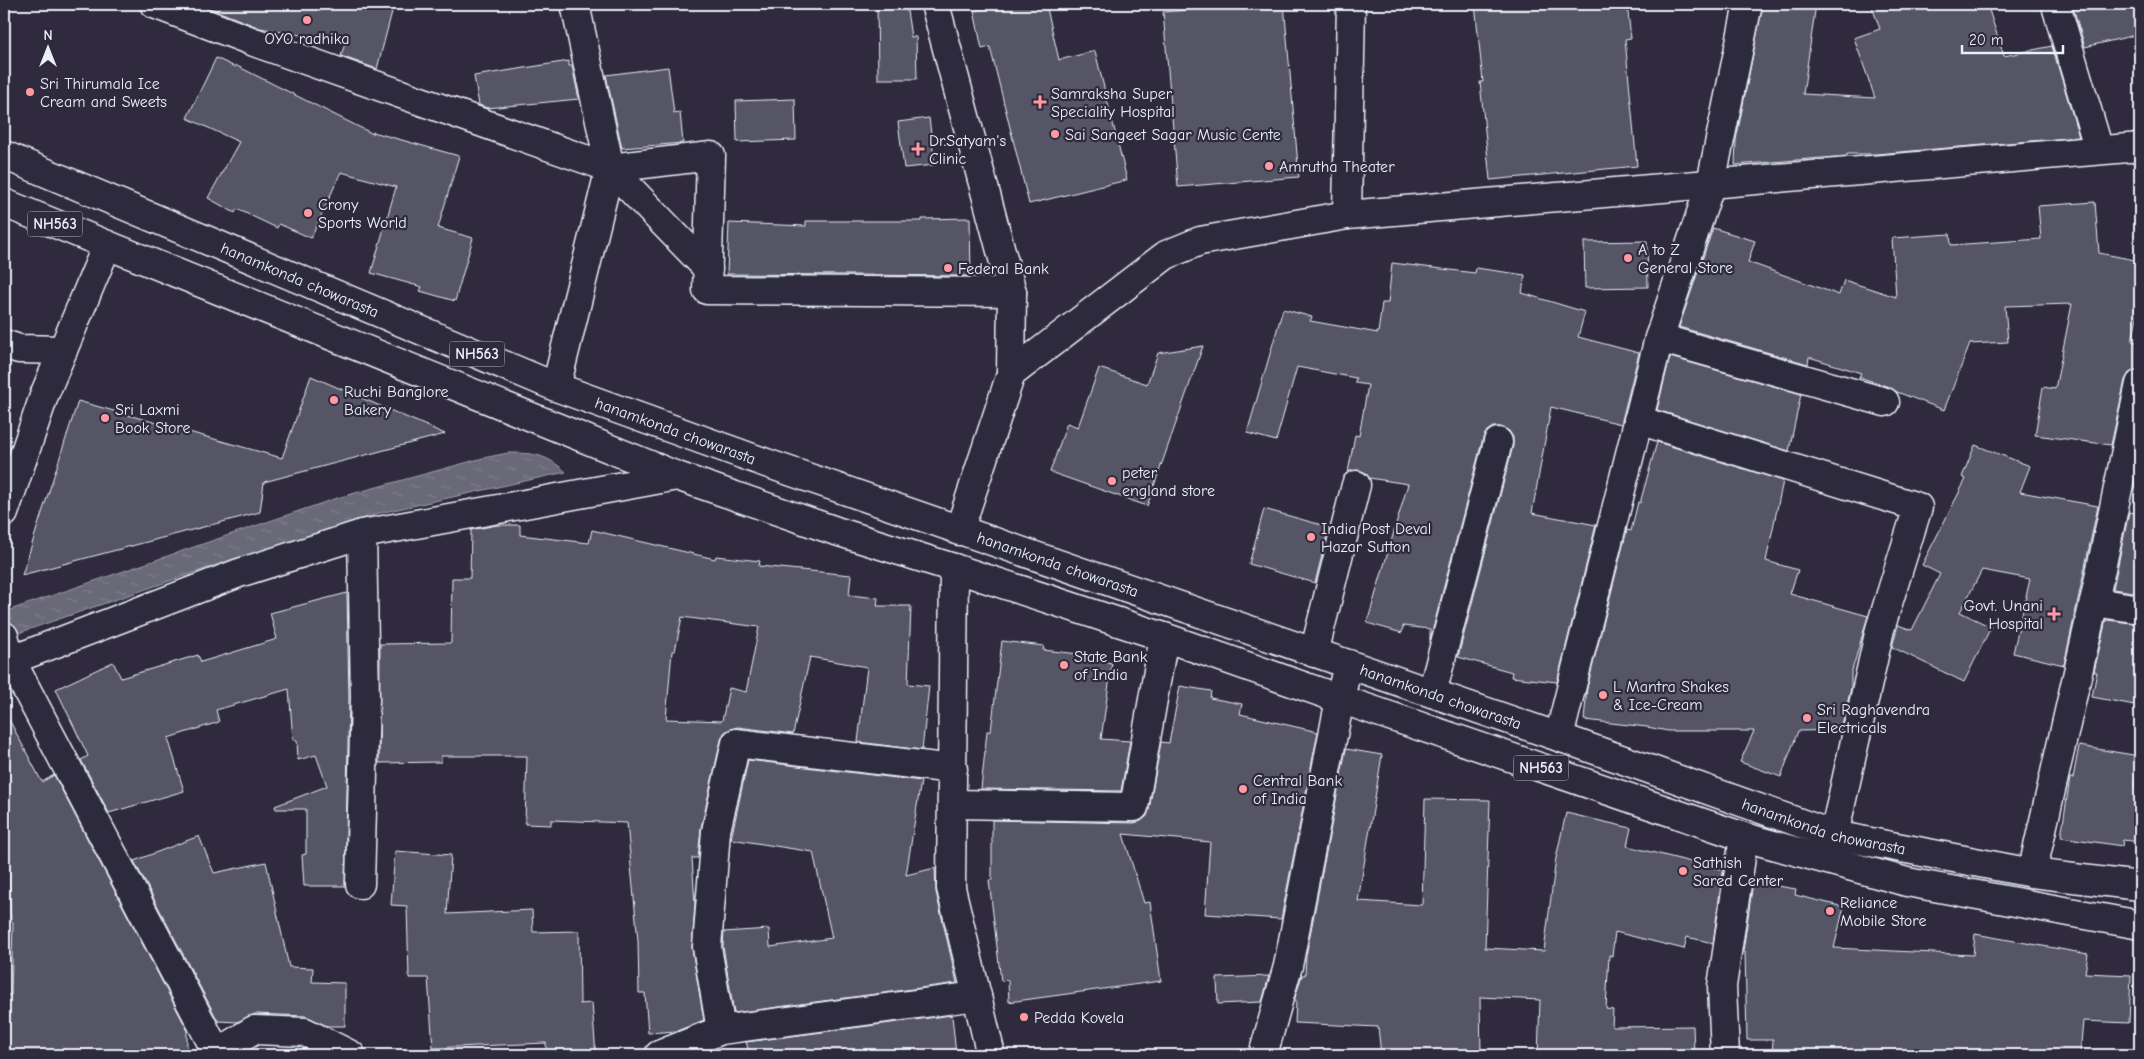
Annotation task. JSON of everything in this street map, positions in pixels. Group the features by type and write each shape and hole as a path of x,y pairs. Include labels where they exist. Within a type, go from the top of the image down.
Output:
{"main road":[{"path":"154,4 263,46 610,168 711,156 707,290 1012,292"},
{"path":"556,387 610,168 574,4"},
{"path":"935,4 1012,292 1011,374 958,531"},
{"path":"1347,215 1350,4"},
{"path":"1558,736 1659,338 1710,183 1748,4"},
{"path":"2057,9 2099,150"},
{"path":"1011,374 1166,255 1200,241 1347,215 2140,147"},
{"name":"hanamkonda chowarasta","path":"4,155 556,387 958,531 1558,736 1834,835 2032,874 2140,886"},
{"path":"610,168 708,270"},
{"name":"NH563","path":"4,203 676,476 836,531 1164,637 1744,837 1907,882 2140,924"},
{"path":"4,513 13,464 107,245"},
{"path":"1659,338 1885,402"},
{"path":"4,344 19,350 62,350"},
{"path":"2032,874 2094,602 2140,384"},
{"path":"1638,420 1918,507 1880,629 1834,835"},
{"path":"1432,693 1498,442"},
{"path":"352,1055 305,1032 254,1030 215,1054 6,649 362,534 676,476"},
{"path":"1314,653 1356,485"},
{"path":"360,884 365,698 362,534"},
{"path":"954,568 952,888 991,1055"},
{"path":"2094,602 2140,609"},
{"path":"953,804 1134,807 1164,637"},
{"path":"1263,1055 1288,966 1348,664"},
{"path":"721,1030 707,947 716,831 736,743 953,769"},
{"path":"1725,1055 1722,986 1744,837"},
{"path":"659,1055 721,1030 977,996"}],"water":[{"path":"508,453 525,453 546,458 566,472 380,513 219,564 4,638 4,612 337,498 483,458"}],"building":[{"path":"207,4 394,4 377,69 341,56 345,43 260,28 207,7"},
{"path":"877,4 906,4 911,37 916,37 917,79 878,79"},
{"path":"1008,4 1046,4 1059,60 1095,51 1127,180 1029,204 990,47 982,49 974,11"},
{"path":"1261,4 1284,4 1299,177 1178,187 1163,12"},
{"path":"1475,4 1627,4 1631,38 1625,39 1637,166 1490,180 1480,82 1483,82"},
{"path":"1763,4 1816,4 1803,94 1875,98 1854,38 1880,29 1871,4 1987,4 2004,56 2052,46 2079,137 1876,154 1847,154 1847,156 1735,165 1736,140"},
{"path":"2072,4 2140,4 2140,34 2085,47"},
{"path":"216,58 235,67 235,65 373,134 373,132 459,156 438,228 473,238 455,301 420,291 422,287 371,273 396,187 341,172 311,238 279,224 277,228 237,209 235,213 208,198 239,142 187,118"},
{"path":"569,61 569,66 572,66 579,99 487,108 479,105 474,76"},
{"path":"668,67 674,113 680,112 683,143 622,148 606,75"},
{"path":"795,99 796,140 737,142 736,101"},
{"path":"929,118 935,165 904,168 898,122"},
{"path":"2095,202 2099,253 2140,261 2140,302 2132,341 2140,343 2140,369 2129,373 2125,380 2111,445 2035,435 2043,387 2055,389 2072,304 2005,306 2008,342 1970,344 1944,410 1897,392 1889,387 1859,377 1861,373 1809,357 1808,364 1679,327 1713,228 1755,241 1748,262 1839,295 1844,280 1896,297 1892,238 1950,234 1951,245 2041,239 2038,206"},
{"path":"970,218 971,276 727,274 729,223 806,226 806,221 922,221 922,219"},
{"path":"1647,241 1648,287 1585,288 1584,242"},
{"path":"1392,263 1475,273 1476,268 1525,275 1522,293 1585,312 1578,337 1639,353 1621,424 1551,407 1532,513 1596,525 1557,682 1511,677 1512,672 1458,657 1513,446 1513,437 1509,431 1501,427 1493,427 1487,431 1483,438 1430,640 1430,629 1403,626 1402,633 1367,623 1408,484 1369,478 1366,473 1359,470 1348,472 1355,435 1359,436 1368,385 1355,383 1356,378 1297,367 1276,441 1247,433 1283,309 1312,317 1310,321 1378,333 1382,303 1388,303"},
{"path":"1203,346 1147,506 1050,472 1067,423 1078,427 1099,368 1147,384 1158,353"},
{"path":"1670,357 1801,394 1789,451 1657,410"},
{"path":"311,376 445,434 264,482 260,512 22,575 78,401 282,458"},
{"path":"1657,442 1783,481 1766,561 1798,570 1790,594 1868,616 1851,674 1851,688 1841,730 1798,731 1781,777 1740,762 1754,731 1668,731 1584,720 1587,688 1627,530 1631,531"},
{"path":"1975,445 2030,466 2020,492 2098,506 2064,665 2013,653 2030,579 1982,570 1960,612 1991,627 1964,682 1892,647 1898,625 1912,630 1940,574 1922,565 1966,479 1962,477"},
{"path":"1264,509 1329,527 1315,583 1249,564"},
{"path":"2129,512 2140,514 2140,593 2113,589"},
{"path":"497,525 520,525 520,535 589,543 592,530 715,559 716,556 760,561 759,566 851,575 849,595 878,598 877,606 911,606 908,684 929,686 922,750 858,742 867,667 810,657 793,734 738,727 724,733 701,828 698,858 692,858 695,903 692,949 704,1020 677,1031 648,1033 645,993 639,993 638,941 627,823 551,820 551,825 525,824 527,756 441,756 441,762 379,763 380,644 451,643 452,578 470,578 471,530","holes":["682,617 759,627 746,692 729,688 722,721 666,719 672,651 675,651"]},
{"path":"347,593 349,698 345,886 304,886 302,855 306,854 306,809 276,809 275,806 327,786 316,755 298,760 297,740 293,740 289,689 216,710 219,722 168,738 184,791 109,813 81,760 88,756 56,689 113,662 121,678 198,655 201,662 277,639 270,613"},
{"path":"2106,620 2140,624 2140,706 2092,697 2097,672 2094,672"},
{"path":"1002,641 1044,646 1043,650 1079,654 1079,658 1112,663 1101,739 1130,741 1121,791 981,789 987,731 991,731"},
{"path":"1180,686 1211,691 1210,698 1242,704 1240,714 1318,732 1281,919 1205,914 1210,842 1123,834 1144,903 1150,902 1161,981 1009,1002 1008,980 1001,981 989,880 992,880 992,820 1134,823 1141,821 1147,816 1149,810 1161,742 1169,743"},
{"path":"4,710 42,782 54,775 187,1029 187,1055 4,1055 4,995 11,995 13,922 11,922 7,845 4,845"},
{"path":"2079,746 2139,756 2134,786 2140,787 2140,842 2123,840 2122,846 2061,837 2070,778 2073,778"},
{"path":"1346,749 1382,755 1358,901 1422,905 1425,799 1490,800 1485,948 1544,951 1556,858 1566,813 1631,828 1627,846 1723,870 1713,943 1687,937 1684,949 1615,932 1612,956 1609,955 1606,1009 1613,1010 1612,1027 1693,1026 1694,1055 1538,1055 1540,1000 1480,997 1481,1055 1381,1055 1378,1027 1295,1023 1296,1001 1294,1001 1302,975 1305,975 1306,956"},
{"path":"748,760 921,781 906,875 935,868 936,892 957,983 734,1013 723,946 724,932 769,929 770,947 832,938 813,852 731,839"},
{"path":"199,836 214,873 266,862 289,967 313,968 312,982 345,983 345,1026 327,1026 306,1016 255,1014 237,1022 218,1021 134,861"},
{"path":"395,851 451,855 447,914 532,910 533,932 579,931 580,1004 592,1003 596,1055 547,1055 546,1043 433,1048 428,978 409,978 407,906 391,905"},
{"path":"1753,882 1796,889 1795,895 1844,907 1834,948 1973,955 1975,934 2088,954 2085,973 2131,975 2129,1023 2083,1021 2080,1055 1772,1055 1773,1040 1747,1040 1745,952 1743,952"},
{"path":"1269,976 1262,1002 1218,1004 1217,978"},
{"path":"952,1015 956,1055 750,1055 746,1042"}],"place":[{"name":"OYO radhika","path":"307,20"},
{"name":"Sri Thirumala Ice Cream and Sweets","path":"30,92"},
{"name":"Samraksha Super Speciality Hospital","path":"1040,102"},
{"name":"Sai Sangeet Sagar Music Cente","path":"1055,134"},
{"name":"Dr.Satyam's Clinic","path":"918,149"},
{"name":"Amrutha Theater","path":"1269,166"},
{"name":"Crony Sports World","path":"308,213"},
{"name":"A to Z General Store","path":"1628,258"},
{"name":"Federal Bank","path":"948,268"},
{"name":"Ruchi Banglore Bakery","path":"334,400"},
{"name":"Sri Laxmi Book Store","path":"105,418"},
{"name":"peter england store","path":"1112,481"},
{"name":"India Post Deval Hazar Sutton","path":"1311,537"},
{"name":"Govt. Unani Hospital","path":"2054,614"},
{"name":"State Bank of India","path":"1064,665"},
{"name":"L Mantra Shakes & Ice-Cream","path":"1603,695"},
{"name":"Sri Raghavendra Electricals","path":"1807,718"},
{"name":"Central Bank of India","path":"1243,789"},
{"name":"Sathish Sared Center","path":"1683,871"},
{"name":"Reliance Mobile Store","path":"1830,911"},
{"name":"Pedda Kovela","path":"1024,1017"}]}
